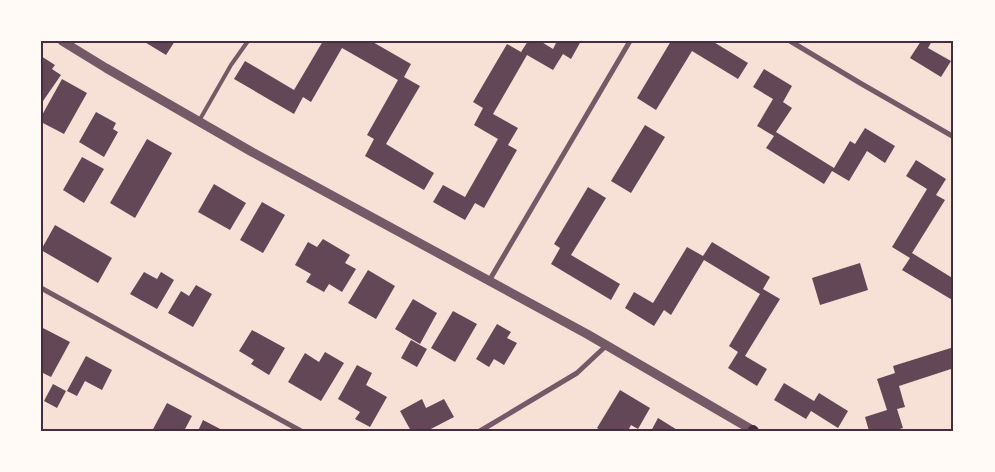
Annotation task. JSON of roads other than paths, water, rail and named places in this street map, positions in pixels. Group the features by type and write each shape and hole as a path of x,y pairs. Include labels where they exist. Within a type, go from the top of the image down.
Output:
{"street":[{"path":"62,41 74,44 199,122 607,345 754,431"},
{"path":"489,281 630,41"},
{"path":"790,41 954,137"},
{"path":"41,288 301,431"},
{"path":"480,431 577,373 607,345"}],"lane":[{"path":"199,122 231,65 248,41"}]}
